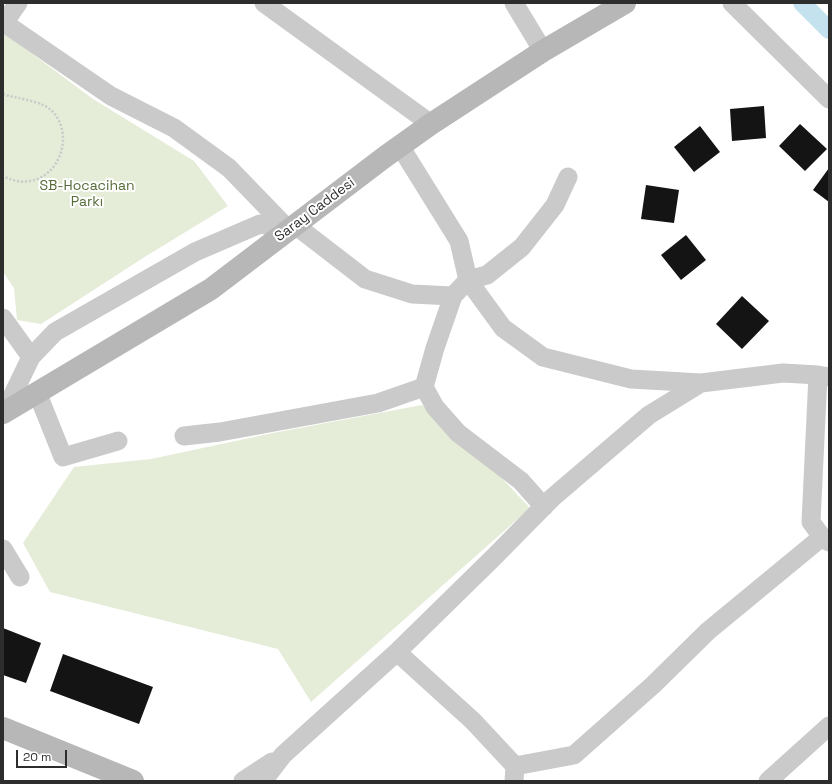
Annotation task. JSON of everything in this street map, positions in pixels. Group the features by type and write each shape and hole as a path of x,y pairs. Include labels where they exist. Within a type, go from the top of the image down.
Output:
{"street":[{"path":"18,3 3,22 111,96 174,128 229,168 292,227 365,279 412,294 453,296"},
{"path":"264,3 430,124"},
{"path":"514,3 543,51"},
{"name":"Saray Caddesi","path":"4,412 211,289 430,124 543,51 625,3"},
{"path":"732,3 829,99"},
{"path":"397,652 473,721 514,773 574,755 654,685 708,631 826,540 811,522 824,376 783,373 701,383 631,379 543,356 503,328 468,280 459,241 400,146"},
{"path":"544,507 521,481 458,433 435,407 424,387 435,348 453,296 468,280 487,275 522,247 555,205 568,177"},
{"path":"4,412 31,357 55,332 195,252 260,224 292,227"},
{"path":"3,318 31,357"},
{"path":"243,781 283,755 397,652 544,507 649,415 701,383"},
{"path":"184,436 220,432 378,403 424,387"},
{"path":"37,392 63,457 118,441"},
{"path":"3,549 20,577"},
{"path":"768,781 829,726"},
{"path":"3,728 134,781"},
{"path":"263,781 283,755"}],"path":[{"path":"3,94 36,102 52,110 62,127 63,141 62,152 54,167 45,175 30,181 14,180 3,176"}],"green space":[{"name":"SB-Hocacihan Parkı","path":"3,32 93,99 194,161 228,206 143,258 41,324 17,320 14,288 3,272"},
{"path":"422,405 496,472 530,508 311,702 278,649 50,592 23,543 74,467 151,459 273,433"}],"building":[{"path":"764,106 766,138 732,141 730,109"},
{"path":"800,124 827,149 805,171 779,146"},
{"path":"700,126 720,152 694,172 674,147"},
{"path":"829,168 829,202 813,190"},
{"path":"646,185 679,190 674,223 641,219"},
{"path":"686,235 706,260 681,280 661,255"},
{"path":"742,296 769,321 742,349 716,324"},
{"path":"3,628 41,643 26,683 3,675"},
{"path":"63,654 153,687 139,724 50,691"}],"waterway":[{"path":"802,3 829,30"}]}
